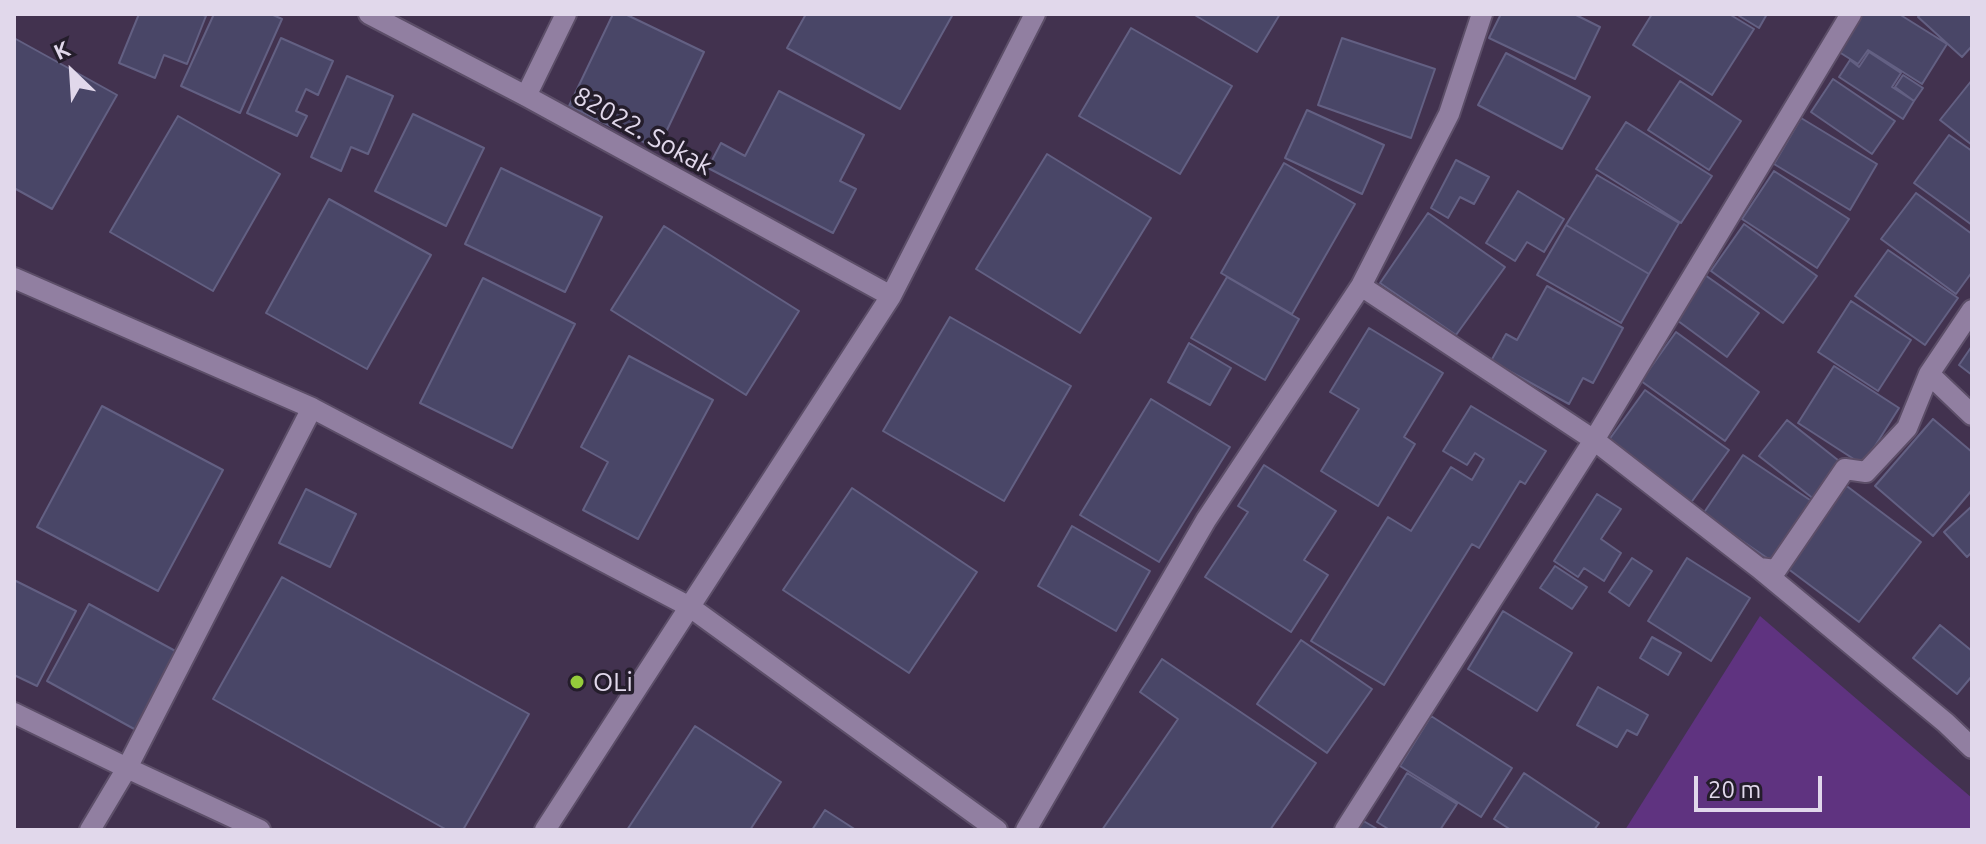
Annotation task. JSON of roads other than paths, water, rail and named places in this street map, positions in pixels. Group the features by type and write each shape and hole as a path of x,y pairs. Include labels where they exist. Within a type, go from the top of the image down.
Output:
{"street":[{"name":"82022. Sokak","path":"369,14 526,96 891,296"},
{"path":"526,96 566,14"},
{"path":"545,830 891,296 1035,14"},
{"path":"1026,830 1206,520 1361,286 1449,114 1482,14"},
{"path":"1345,830 1594,440 1851,14"},
{"path":"14,278 312,408 690,607 997,830"},
{"path":"1361,286 1594,440 1759,568 1972,748"},
{"path":"1759,568 1776,570 1845,469 1866,472 1907,428 1929,374 1972,310"},
{"path":"1929,374 1972,415"},
{"path":"90,830 127,768 312,408"},
{"path":"14,713 260,830"}],"place":[{"name":"OLi","path":"577,682"}]}
